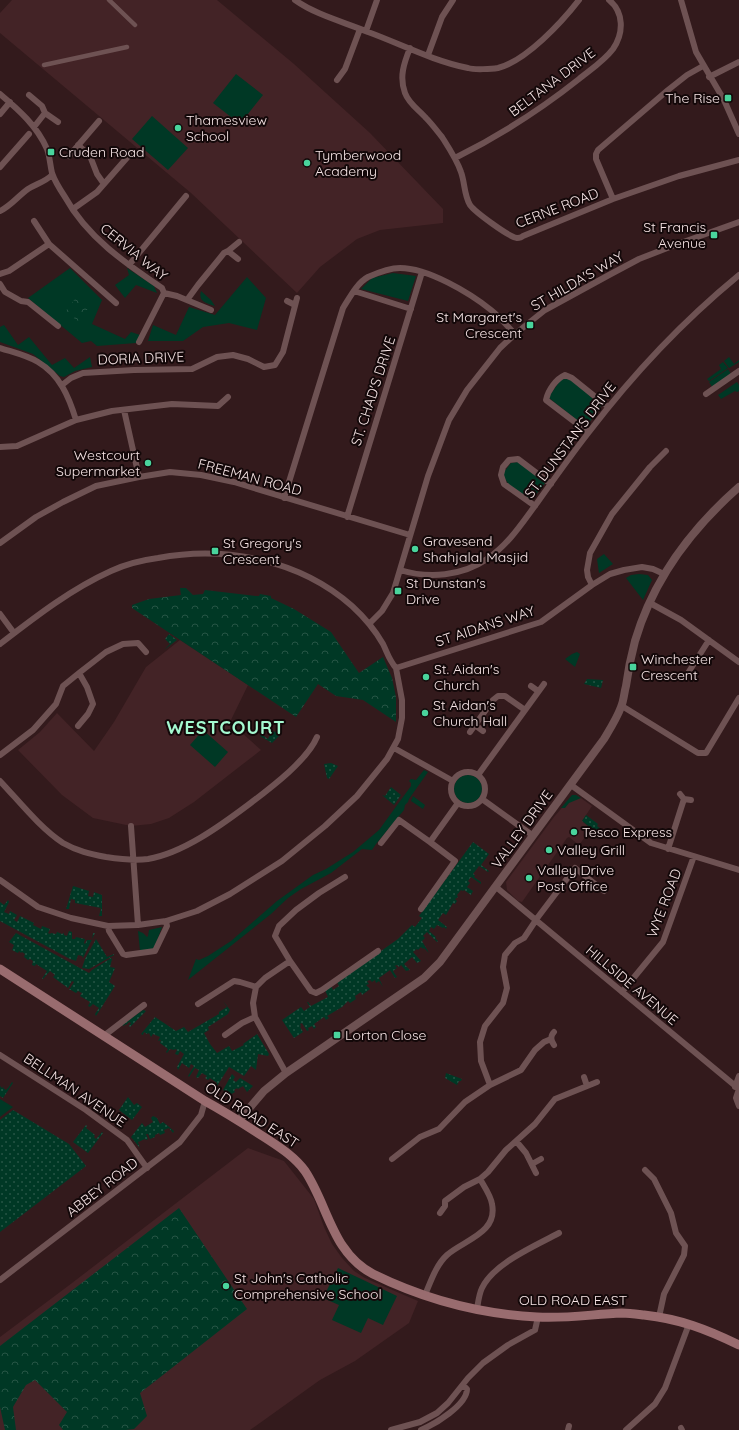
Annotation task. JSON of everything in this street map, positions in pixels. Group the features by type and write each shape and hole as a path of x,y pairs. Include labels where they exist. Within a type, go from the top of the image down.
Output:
{"main road":[{"name":"OLD ROAD EAST","path":"0,968 205,1101 239,1120 290,1154 305,1171 344,1250 356,1262 372,1273 425,1295 477,1309 538,1317 623,1313 659,1317 707,1330 739,1345"}],"street":[{"path":"109,0 135,25"},
{"path":"295,0 324,15 428,55 441,62 470,69 498,68 521,57 547,35 579,0"},
{"path":"337,80 345,69 377,0"},
{"path":"428,55 442,17 453,0"},
{"name":"BELTANA DRIVE","path":"455,158 521,122 561,93 602,60 617,42 621,29 619,12 615,5 609,0"},
{"path":"681,0 693,43 703,66 724,100 739,134"},
{"path":"44,65 127,47"},
{"name":"CERNE ROAD","path":"410,48 404,62 402,73 402,83 405,94 410,102 441,136 455,158 462,174 469,204 480,214 510,235 518,238 613,199 679,176 739,160"},
{"path":"709,77 739,62"},
{"path":"613,199 596,159 598,150 687,75 703,66"},
{"name":"CERVIA WAY","path":"0,94 23,114 34,127 47,150 52,175 73,209 98,241 162,288 164,293 188,300 210,310"},
{"path":"29,95 42,106 45,113 58,122"},
{"path":"0,114 10,102"},
{"path":"34,127 45,113"},
{"path":"68,156 99,121"},
{"path":"0,167 29,134"},
{"path":"78,145 90,156 97,174 104,184"},
{"path":"73,209 94,195 132,152"},
{"path":"0,212 28,189 45,181 52,175"},
{"path":"129,265 186,196"},
{"path":"34,221 49,244 116,303"},
{"name":"ST HILDA'S WAY","path":"369,624 382,611 392,595 428,476 449,420 467,390 500,348 545,310 639,259 681,242 739,222"},
{"path":"188,300 224,253 239,242"},
{"path":"0,274 9,271 49,244"},
{"path":"228,251 238,259"},
{"path":"284,498 343,308 354,291 367,278 385,271 400,268 422,272 458,288 491,310 515,334"},
{"name":"ST. CHAD'S DRIVE","path":"346,517 422,272"},
{"name":"ST. DUNSTAN'S DRIVE","path":"400,570 415,574 436,575 457,572 476,565 504,546 535,506 588,432 645,364 697,311 739,275"},
{"path":"0,284 5,292 21,301 28,302 58,326"},
{"path":"354,291 411,309"},
{"path":"139,342 164,293"},
{"name":"DORIA DRIVE","path":"62,385 71,378 83,373 192,369 217,357 233,355 248,359 264,367 275,366 283,352 297,298"},
{"path":"287,301 295,305"},
{"path":"0,348 38,362 51,373 62,385 70,400 76,420"},
{"path":"706,394 739,371"},
{"path":"588,432 546,400 547,394 560,378 565,375 572,378 608,407"},
{"path":"0,447 16,446 76,420 112,412 172,404 218,406 228,397"},
{"path":"124,410 139,477"},
{"path":"592,585 588,577 587,570 590,553 603,529 623,500 666,450"},
{"path":"535,506 504,484 501,475 503,467 509,460 518,459 551,484"},
{"name":"FREEMAN ROAD","path":"0,542 36,517 96,486 170,472 201,475 234,482 410,536"},
{"name":"VALLEY DRIVE","path":"239,1120 264,1091 286,1073 424,978 440,962 604,739 622,706 635,640 664,574 676,554 691,535 722,502 739,487"},
{"path":"0,644 73,592 113,570 145,560 179,554 231,554 256,559 303,575 338,595 356,610 369,624 396,668 403,711 401,727 394,748 387,760 357,796 329,823 282,861 243,887 197,911 166,922 108,926 71,918 38,907 0,880"},
{"name":"ST AIDANS WAY","path":"396,668 541,622 592,585 610,574 642,567 653,569 664,574"},
{"path":"650,603 678,618 739,662"},
{"path":"0,614 14,633"},
{"path":"688,673 709,640"},
{"path":"0,755 33,730 56,704 63,686 106,652 123,644 138,643 146,652"},
{"path":"78,726 88,714 93,704 87,687 79,673"},
{"path":"478,775 544,684"},
{"path":"531,686 538,691"},
{"path":"470,732 493,700 499,695 506,696 525,710"},
{"path":"622,706 698,753 706,753 739,698"},
{"path":"476,725 483,731"},
{"path":"0,782 42,825 62,842 84,853 117,859 146,859 171,852 221,824 263,794 291,769 313,747 317,737"},
{"path":"394,748 453,781"},
{"path":"463,772 470,772 478,775 483,780 485,787 482,799 472,805 465,806 458,803 451,794 451,786 453,781 456,776 463,772"},
{"path":"571,784 649,842 739,870"},
{"path":"668,849 682,797 691,800"},
{"path":"482,799 532,835"},
{"path":"430,842 458,803"},
{"path":"381,842 398,820 455,861 421,909"},
{"path":"131,826 138,925"},
{"name":"WYE ROAD","path":"622,992 663,942 694,856"},
{"path":"490,1085 481,1061 480,1042 485,1026 503,1003 507,988 503,967 505,955 515,943 524,938 576,866 604,891"},
{"path":"345,877 301,907 278,926 275,936 311,991 316,993 378,951"},
{"name":"HILLSIDE AVENUE","path":"496,887 738,1089"},
{"path":"108,926 109,931 125,955 155,951 167,926 166,922"},
{"path":"286,1073 255,1017 253,1003 256,987 265,978 290,961"},
{"path":"198,1004 234,981 256,987"},
{"path":"104,1035 144,1005"},
{"path":"224,1035 255,1017"},
{"path":"392,1159 420,1137 439,1129 465,1102 490,1085 521,1070 532,1053 542,1043 553,1042 552,1034 554,1032"},
{"name":"BELLMAN AVENUE","path":"0,1055 86,1110 126,1140 147,1168"},
{"path":"739,1076 736,1098 739,1106"},
{"path":"584,1077 587,1086"},
{"path":"440,1213 444,1207 445,1201 464,1187 480,1179 491,1170 505,1151 535,1124 555,1099 596,1082"},
{"name":"ABBEY ROAD","path":"0,1280 182,1140 201,1114 205,1101"},
{"path":"516,1141 526,1153 536,1173"},
{"path":"532,1164 541,1159"},
{"path":"645,1170 654,1179 671,1212 676,1233 685,1246 684,1255 664,1294 659,1317"},
{"path":"425,1295 443,1258 482,1232 490,1224 492,1203 480,1179"},
{"path":"477,1309 482,1288 495,1271 506,1262 559,1233"},
{"path":"390,1430 420,1422 433,1416 448,1403 478,1367 508,1345 535,1330 538,1317"},
{"path":"626,1430 655,1404 665,1388 689,1324"},
{"path":"421,1430 440,1421 456,1407 467,1392 466,1387 463,1385"}],"shaded area":[{"path":"12,0 217,0 294,64 370,133 443,209 443,223 380,230 357,239 320,267 297,293 191,193 0,33 0,13"},
{"path":"180,640 248,685 230,722 261,750 194,802 169,818 151,824 131,826 93,818 62,795 18,750 40,732 57,713 94,751 114,722 146,667"},
{"path":"573,795 578,796 592,806 582,821 591,829 579,845 569,837 567,838 522,902 518,901 507,890 506,882 554,817"},
{"name":"St John's Catholic Comprehensive School","path":"248,1148 284,1161 314,1199 332,1244 354,1271 365,1278 418,1301 409,1323 355,1361 320,1380 250,1430 0,1430 0,1337"}],"green space":[{"path":"236,74 263,95 240,124 213,103"},
{"path":"152,116 188,148 168,170 132,139"},
{"path":"70,268 102,300 92,324 125,339 131,332 140,335 136,343 97,346 91,341 82,343 28,298"},
{"path":"127,268 154,286 157,293 136,285 125,298 115,285 129,275"},
{"path":"393,273 416,276 408,301 361,289 372,278"},
{"path":"247,277 266,298 257,330 229,323 203,327 183,341 148,341 153,325 176,335 189,307 215,315"},
{"path":"201,291 215,306 202,300 200,295"},
{"path":"78,295 91,305 78,321 65,312"},
{"path":"4,325 18,345 29,337 52,365 65,358 74,368 90,357 92,367 75,371 64,377 60,376 33,354 0,342 0,327"},
{"path":"729,357 734,364 739,360 739,362 729,368 724,361"},
{"path":"723,362 728,368 709,381 707,379 721,369 719,365"},
{"path":"728,369 731,374 713,388 709,382"},
{"path":"566,377 571,379 601,406 586,427 549,398 562,378"},
{"path":"737,382 739,385 739,391 735,391 721,399 718,395"},
{"path":"518,462 546,482 531,501 507,482 503,473 511,463"},
{"path":"604,554 613,564 599,573 597,559"},
{"path":"631,575 648,575 652,580 643,600 626,578"},
{"path":"180,588 186,588 193,595 203,594 205,590 256,596 259,596 260,594 271,596 271,598 294,609 331,632 359,673 383,657 392,678 396,697 396,722 363,700 336,696 318,684 296,717 132,608 132,605 149,599 181,595"},
{"path":"169,634 177,640 164,650 170,644 165,639"},
{"path":"577,652 580,654 575,667 565,659"},
{"path":"587,679 603,680 601,688 584,684"},
{"path":"203,730 228,752 215,767 190,745"},
{"path":"272,731 280,735 272,743 260,736 261,734 268,739"},
{"path":"331,763 338,766 329,779 327,778 324,764"},
{"path":"424,770 428,772 405,805 404,810 372,850 362,849 331,873 301,889 288,898 271,914 188,980 196,959 199,960 208,956 231,941 277,901 313,875 326,869 353,852 379,830 411,786 409,781 411,779 416,780"},
{"path":"468,775 478,779 482,789 478,799 468,803 458,799 454,789 458,779"},
{"path":"391,787 401,795 394,805 382,795 385,796"},
{"path":"572,795 576,795 581,798 569,803 565,808 561,808"},
{"path":"413,796 425,805 423,809 411,801"},
{"path":"586,815 598,824 597,826 601,829 598,834 595,835 590,831 591,828 582,821"},
{"path":"473,842 489,854 481,865 489,871 488,872 479,866 473,874 475,875 474,877 481,882 481,884 471,877 468,881 470,883 467,887 473,891 471,895 464,890 461,890 457,895 458,897 455,899 457,901 455,904 453,903 446,915 443,913 438,920 447,927 446,929 437,925 434,929 431,927 429,931 436,937 437,942 427,932 423,936 425,938 422,941 429,953 421,947 418,950 417,949 413,952 421,961 417,963 412,957 404,964 410,970 406,971 401,965 399,967 397,965 395,966 397,968 393,971 397,977 395,978 390,970 379,978 383,987 379,981 376,983 375,980 372,982 370,980 367,981 369,984 366,985 370,989 362,995 361,992 355,996 356,999 350,1003 348,1001 342,1007 327,1016 329,1018 326,1020 324,1017 314,1024 316,1027 314,1029 312,1026 308,1028 309,1030 307,1031 302,1023 300,1024 303,1032 294,1038 282,1020 301,1007 304,1011 310,1007 307,1002 311,1006 328,997 325,990 331,986 333,990 339,986 337,982 398,939 412,925 415,927 422,918 419,916"},
{"path":"73,886 89,891 88,896 93,897 94,892 102,895 102,916 99,916 101,908 75,903 75,900 71,899 69,909 66,909"},
{"path":"8,900 9,902 4,912 9,914 10,911 17,915 14,920 17,922 20,916 34,923 33,925 41,929 42,926 50,929 48,933 50,934 56,934 57,932 62,934 64,933 64,935 67,936 69,931 72,932 72,939 75,939 76,937 85,939 85,944 87,940 92,940 83,958 82,956 78,955 76,961 70,959 0,921 0,902 4,905"},
{"path":"162,927 154,949 140,951 138,931 147,937 149,930"},
{"path":"16,933 89,973 111,958 112,959 110,967 115,968 109,982 115,986 96,1016 95,1014 99,1008 93,1004 90,1007 88,1006 90,1002 80,996 82,993 78,991 76,993 69,990 74,982 72,981 68,988 53,977 55,975 50,971 42,979 47,971 36,964 35,966 32,965 33,961 24,957 25,954 22,952 21,953 19,951 18,953 12,950 14,945 9,942"},
{"path":"96,939 107,957 114,955 89,969 82,968 85,959"},
{"path":"223,1001 230,1010 228,1014 208,1027 209,1030 204,1033 217,1053 229,1046 232,1051 244,1045 243,1044 257,1034 269,1054 268,1056 258,1054 256,1070 251,1066 244,1076 229,1067 217,1086 217,1083 210,1078 208,1080 205,1078 207,1076 202,1073 198,1078 196,1077 199,1070 195,1068 189,1077 188,1076 194,1066 191,1064 189,1068 182,1063 178,1070 177,1067 184,1054 180,1051 178,1055 175,1054 177,1050 175,1049 170,1049 167,1053 166,1052 168,1049 160,1043 161,1040 158,1041 160,1037 153,1034 151,1037 149,1033 147,1034 144,1032 143,1035 141,1034 155,1017 176,1031 184,1027 188,1032 219,1014 219,1012 227,1007"},
{"path":"143,1010 146,1011 130,1027 129,1026 131,1023 129,1022 124,1026 122,1025"},
{"path":"446,1073 462,1079 457,1085 445,1078"},
{"path":"232,1074 235,1077 233,1080 236,1082 240,1078 253,1086 247,1092 243,1086 238,1089 237,1088 234,1090 235,1092 228,1096 229,1094 223,1090"},
{"path":"12,1082 13,1083 3,1098 0,1096 0,1086 2,1088 4,1086 3,1088 6,1090"},
{"path":"128,1097 134,1105 137,1103 142,1107 132,1120 119,1110"},
{"path":"0,1099 13,1107 0,1117"},
{"path":"13,1110 69,1144 86,1166 0,1232 0,1120"},
{"path":"153,1116 157,1118 160,1124 163,1122 174,1131 173,1133 169,1128 164,1130 165,1133 160,1135 159,1133 150,1139 148,1134 146,1134 148,1139 138,1142 140,1148 131,1137 142,1123 145,1127 153,1122 151,1118"},
{"path":"86,1125 86,1128 95,1135 94,1137 96,1139 102,1132 103,1133 88,1153 73,1142"},
{"path":"179,1208 247,1309 140,1393 147,1416 134,1429 63,1430 59,1425 67,1412 35,1380 26,1385 13,1407 16,1430 5,1430 0,1407 0,1346"},
{"path":"338,1268 397,1296 383,1325 368,1318 361,1333 332,1320 339,1305 323,1298"}],"place":[{"name":"The Rise","path":"728,98"},
{"name":"Thamesview School","path":"178,128"},
{"name":"Cruden Road","path":"51,152"},
{"name":"Tymberwood Academy","path":"307,163"},
{"name":"St Francis Avenue","path":"714,235"},
{"name":"St Margaret's Crescent","path":"530,325"},
{"name":"Westcourt Supermarket","path":"148,463"},
{"name":"Gravesend Shahjalal Masjid","path":"415,549"},
{"name":"St Gregory's Crescent","path":"215,551"},
{"name":"St Dunstan's Drive","path":"398,591"},
{"name":"Winchester Crescent","path":"633,667"},
{"name":"St. Aidan's Church","path":"426,677"},
{"name":"St Aidan's Church Hall","path":"425,713"},
{"name":"Tesco Express","path":"574,832"},
{"name":"Valley Grill","path":"549,850"},
{"name":"Valley Drive Post Office","path":"529,878"},
{"name":"Lorton Close","path":"337,1035"},
{"name":"St John's Catholic Comprehensive School","path":"226,1286"}],"district":[{"name":"WESTCOURT","path":"226,728"}]}
